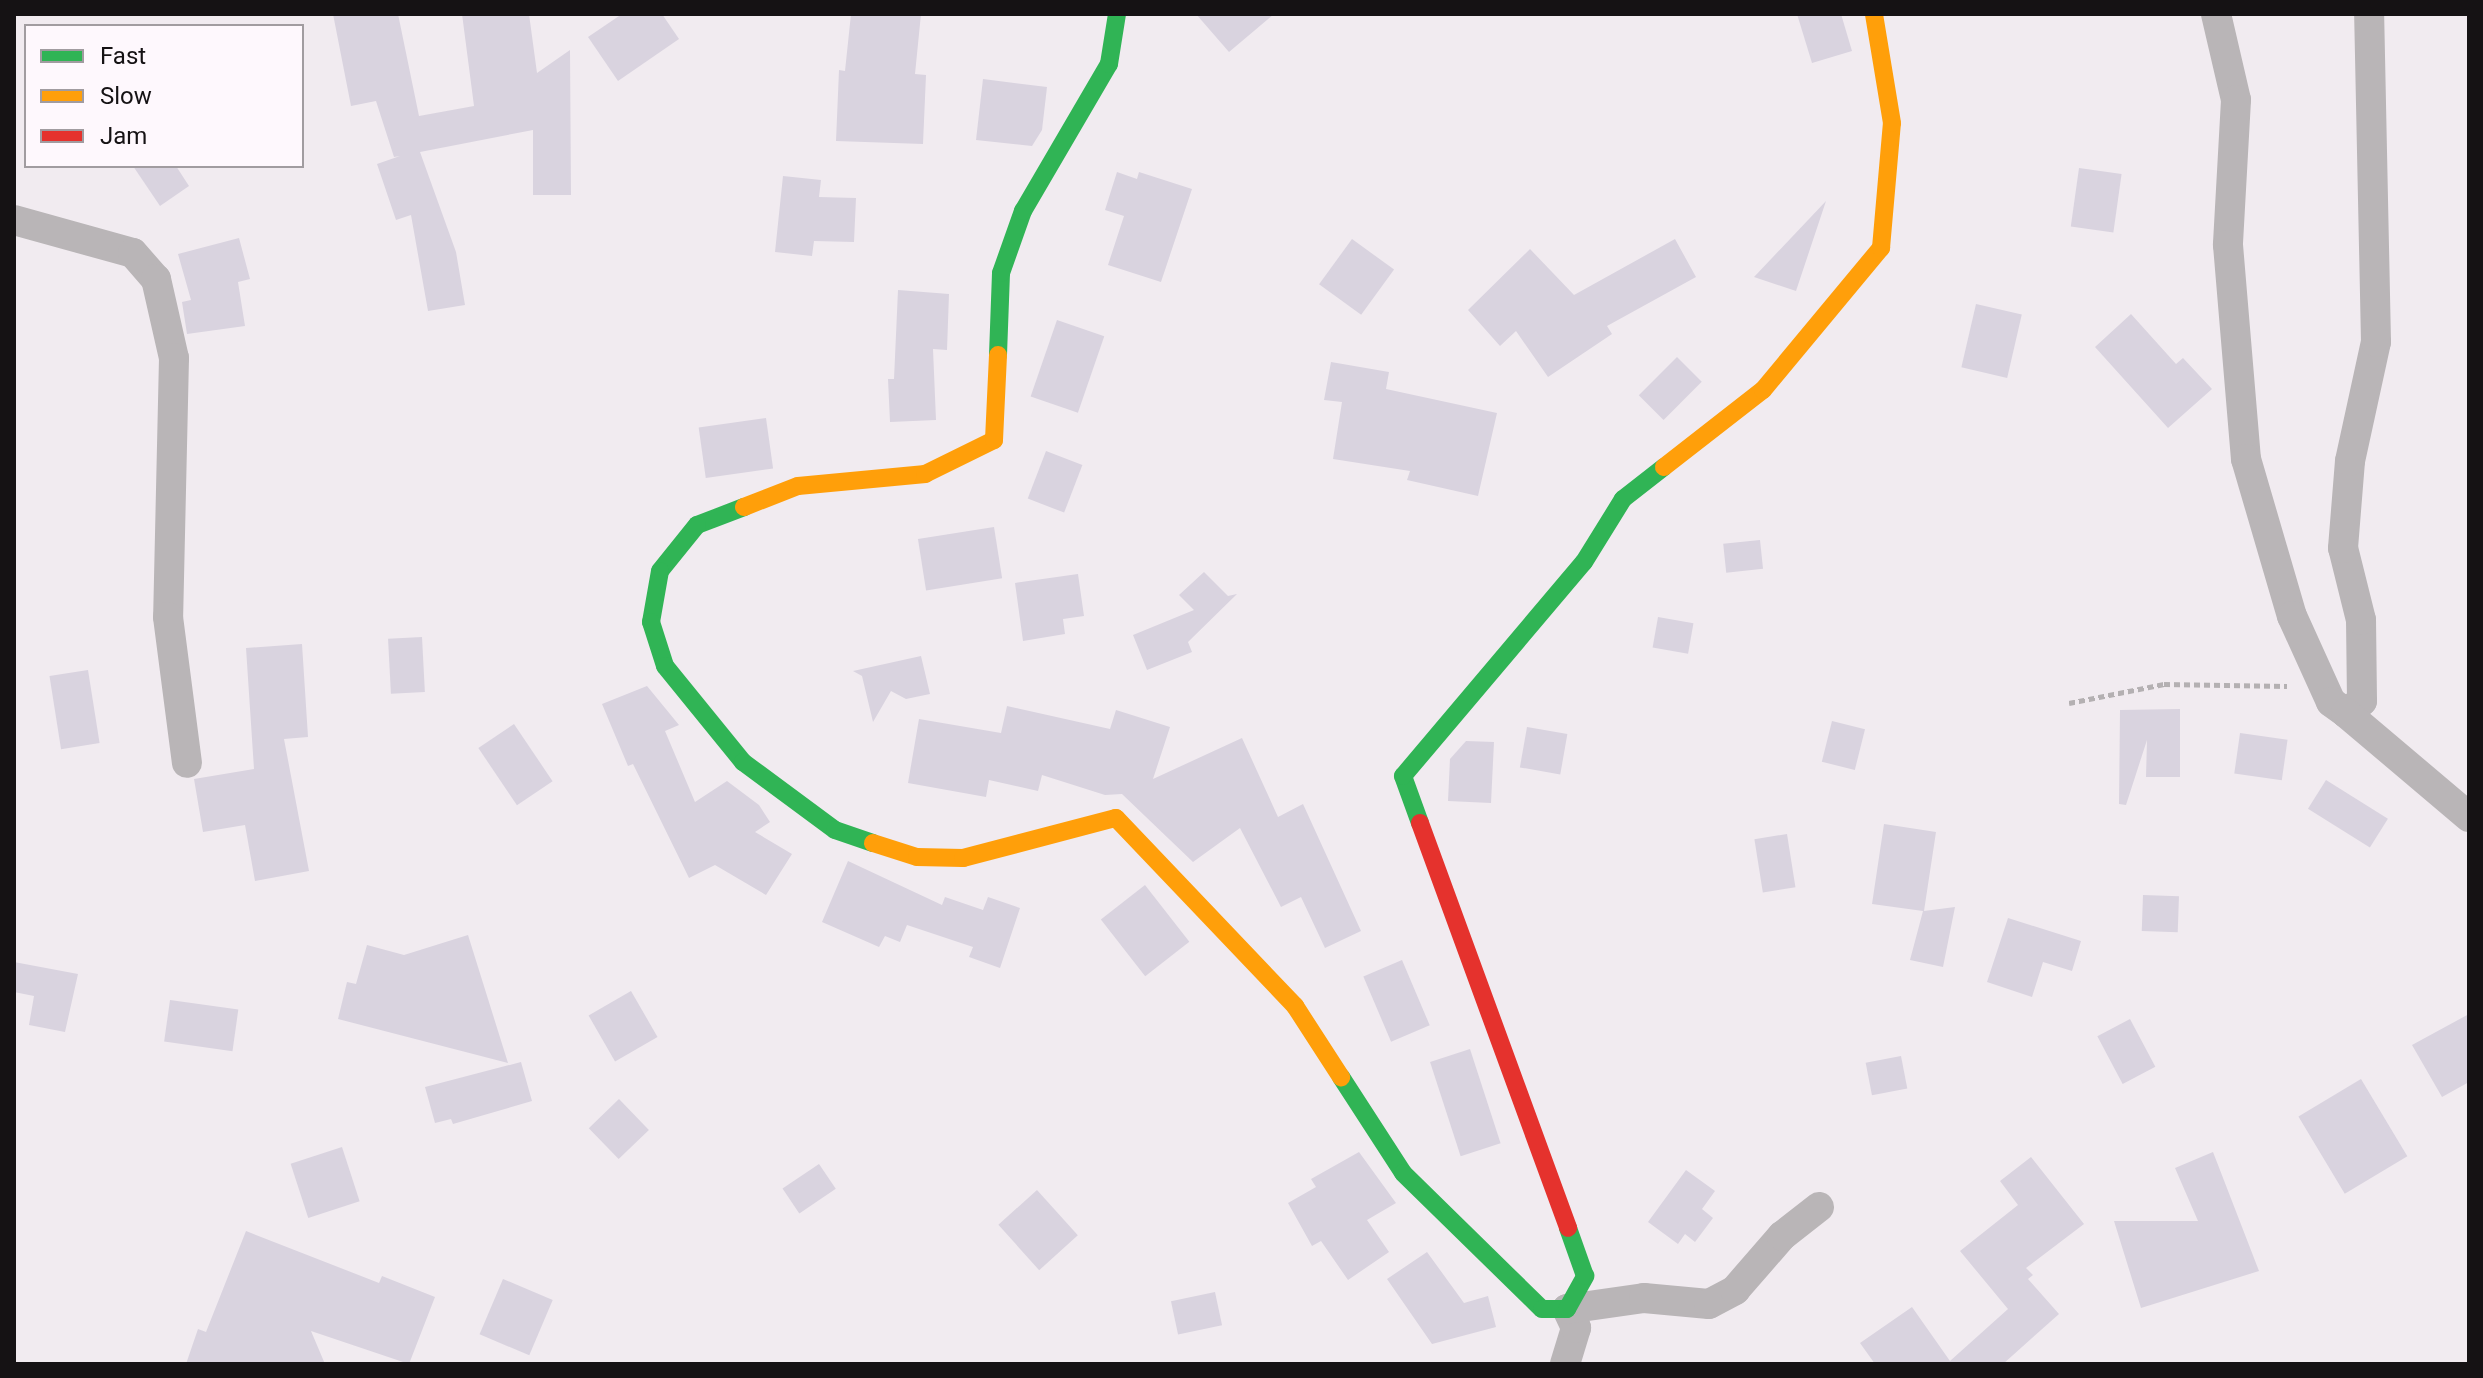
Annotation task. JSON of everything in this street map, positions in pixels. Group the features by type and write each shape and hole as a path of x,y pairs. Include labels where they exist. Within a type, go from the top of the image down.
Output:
{"street":[{"path":"1117,14 1109,64 1023,211 1001,273 994,440 925,474 798,486 697,525 660,571 651,622 665,666 743,762 835,830 917,857 963,858 1116,818 1295,1006 1403,1173 1542,1309 1567,1309 1644,1298 1709,1304 1735,1290 1782,1236 1819,1207"},
{"path":"1567,1309 1585,1276 1403,776 1584,562 1623,499 1763,390 1881,248 1892,123 1874,14"},
{"path":"2216,14 2236,100 2228,245 2246,459 2292,616 2331,702 2469,817"},
{"path":"2346,713 2362,701 2361,620 2343,548 2350,461 2376,342 2369,14"},
{"path":"14,220 133,253 156,279 174,358 168,617 187,763"},
{"path":"1565,1364 1576,1328 1567,1309"}],"path":[{"path":"2069,703 2164,684 2291,686"}],"building":[{"path":"333,14 398,14 419,116 474,106 462,14 529,14 537,73 570,50 571,195 533,195 533,130 420,152 456,252 465,305 428,311 411,215 396,220 377,164 400,156 394,157 376,101 351,106"},
{"path":"622,14 662,14 679,39 618,81 588,37"},
{"path":"851,14 921,14 915,74 926,75 923,144 836,141 839,70 845,71"},
{"path":"1196,14 1274,14 1229,52"},
{"path":"1797,14 1841,14 1852,51 1812,63"},
{"path":"983,79 1047,87 1042,130 1032,146 976,140"},
{"path":"134,168 177,168 189,186 160,206"},
{"path":"2079,168 2122,174 2113,232 2071,226"},
{"path":"1117,172 1137,179 1139,172 1192,189 1161,282 1108,265 1124,216 1105,210"},
{"path":"783,176 821,180 819,197 856,198 854,242 814,241 812,256 775,252"},
{"path":"1826,201 1796,291 1754,277"},
{"path":"239,238 250,279 238,282 245,326 187,334 182,302 191,300 178,254"},
{"path":"1352,239 1394,270 1361,315 1319,284"},
{"path":"1675,239 1696,277 1607,326 1612,334 1548,377 1516,331 1500,346 1468,310 1530,249 1574,295"},
{"path":"898,290 949,294 947,350 933,349 936,420 890,422 888,379 894,379"},
{"path":"1976,304 2022,315 2007,378 1961,367"},
{"path":"2131,314 2176,364 2183,358 2212,389 2168,428 2095,347"},
{"path":"1057,320 1104,336 1078,413 1031,397"},
{"path":"1677,357 1702,382 1664,420 1639,395"},
{"path":"1331,362 1389,372 1386,389 1497,413 1478,496 1407,480 1410,471 1333,459 1342,402 1324,400"},
{"path":"766,418 773,469 706,478 699,427"},
{"path":"1046,451 1082,465 1064,513 1028,499"},
{"path":"994,527 1002,578 926,590 918,539"},
{"path":"1760,540 1763,569 1726,573 1723,544"},
{"path":"1204,572 1228,596 1237,594 1188,642 1192,652 1147,670 1133,635 1194,610 1179,595"},
{"path":"1078,574 1084,616 1063,619 1065,634 1023,641 1015,583"},
{"path":"1658,617 1693,623 1688,654 1653,648"},
{"path":"422,637 425,692 391,694 388,639"},
{"path":"302,644 308,737 284,739 309,871 255,881 245,825 203,832 194,779 254,769 246,648"},
{"path":"921,656 930,694 906,699 891,691 873,722 862,676 853,671"},
{"path":"88,670 100,743 61,749 49,676"},
{"path":"647,686 679,725 665,731 695,802 727,781 759,805 770,822 755,832 792,854 766,895 715,865 689,878 633,764 628,766 602,704"},
{"path":"1007,706 1110,729 1116,710 1170,727 1153,779 1242,738 1278,817 1303,804 1361,931 1325,948 1301,897 1281,907 1240,828 1193,862 1122,794 1105,795 1042,775 1038,791 989,780 986,797 908,783 919,719 1001,733"},
{"path":"2180,709 2180,777 2146,777 2147,740 2126,805 2119,804 2120,710"},
{"path":"1832,721 1865,729 1855,770 1822,762"},
{"path":"514,724 553,781 517,805 478,748"},
{"path":"1527,727 1567,734 1560,774 1520,767"},
{"path":"2240,733 2288,740 2282,780 2234,774"},
{"path":"1466,741 1494,742 1491,803 1448,801 1450,759"},
{"path":"2326,780 2388,819 2370,848 2308,809"},
{"path":"1884,824 1936,832 1924,911 1955,907 1943,967 1910,960 1923,911 1872,904"},
{"path":"1787,834 1795,887 1763,892 1754,839"},
{"path":"848,861 942,905 945,897 983,910 988,897 1020,908 1000,968 969,957 973,947 907,925 900,942 885,936 879,947 822,922"},
{"path":"1145,885 1189,942 1145,976 1101,919"},
{"path":"2143,895 2179,896 2178,932 2142,931"},
{"path":"2008,918 2081,941 2072,971 2043,962 2032,997 1987,982"},
{"path":"468,935 508,1063 338,1019 347,982 356,984 367,945 404,955"},
{"path":"1402,960 1430,1025 1391,1042 1363,976"},
{"path":"14,962 78,974 65,1032 29,1025 34,996 14,992"},
{"path":"631,991 658,1037 615,1061 589,1016"},
{"path":"170,1000 238,1010 232,1051 164,1042"},
{"path":"2469,1014 2469,1082 2442,1097 2412,1045"},
{"path":"2130,1019 2155,1067 2123,1084 2097,1036"},
{"path":"1470,1049 1501,1143 1461,1156 1430,1062"},
{"path":"1901,1056 1907,1088 1872,1095 1866,1063"},
{"path":"521,1062 532,1101 453,1124 451,1119 435,1123 425,1087"},
{"path":"2361,1079 2407,1156 2345,1194 2298,1117"},
{"path":"619,1099 649,1130 619,1159 589,1128"},
{"path":"342,1147 360,1201 308,1218 291,1164"},
{"path":"1359,1152 1396,1203 1367,1220 1389,1252 1348,1280 1321,1241 1312,1246 1288,1203 1316,1187 1311,1179"},
{"path":"2213,1152 2259,1271 2141,1308 2114,1221 2198,1221 2175,1168"},
{"path":"2031,1157 2084,1224 2026,1268 2033,1275 2028,1279 2059,1314 2003,1364 1875,1364 1860,1343 1912,1307 1950,1361 2008,1309 1960,1251 2018,1205 2000,1181"},
{"path":"819,1164 836,1189 799,1213 783,1189"},
{"path":"1686,1170 1715,1191 1702,1209 1713,1218 1695,1242 1685,1234 1678,1244 1648,1222"},
{"path":"1037,1190 1078,1235 1039,1270 998,1225"},
{"path":"246,1231 379,1283 382,1276 435,1297 409,1364 311,1331 325,1364 186,1364 198,1329 206,1332"},
{"path":"1427,1252 1464,1303 1488,1296 1496,1327 1432,1344 1387,1279"},
{"path":"503,1279 553,1300 529,1355 480,1334"},
{"path":"1215,1292 1222,1325 1178,1335 1171,1301"}],"traffic: fast":[{"path":"998,355 1001,273 1023,211 1109,64 1117,14"},
{"path":"1420,823 1403,776 1584,562 1623,499 1664,467"},
{"path":"744,507 697,525 660,571 651,622 665,666 743,762 835,830 873,843"},
{"path":"1341,1077 1403,1173 1542,1309 1567,1309 1585,1276 1568,1228"}],"traffic: slow":[{"path":"1664,467 1763,390 1881,248 1892,123 1874,14"},
{"path":"744,507 798,486 925,474 994,440 998,355"},
{"path":"873,843 917,857 963,858 1116,818 1295,1006 1341,1077"}],"traffic: jam":[{"path":"1420,823 1568,1228"}]}
